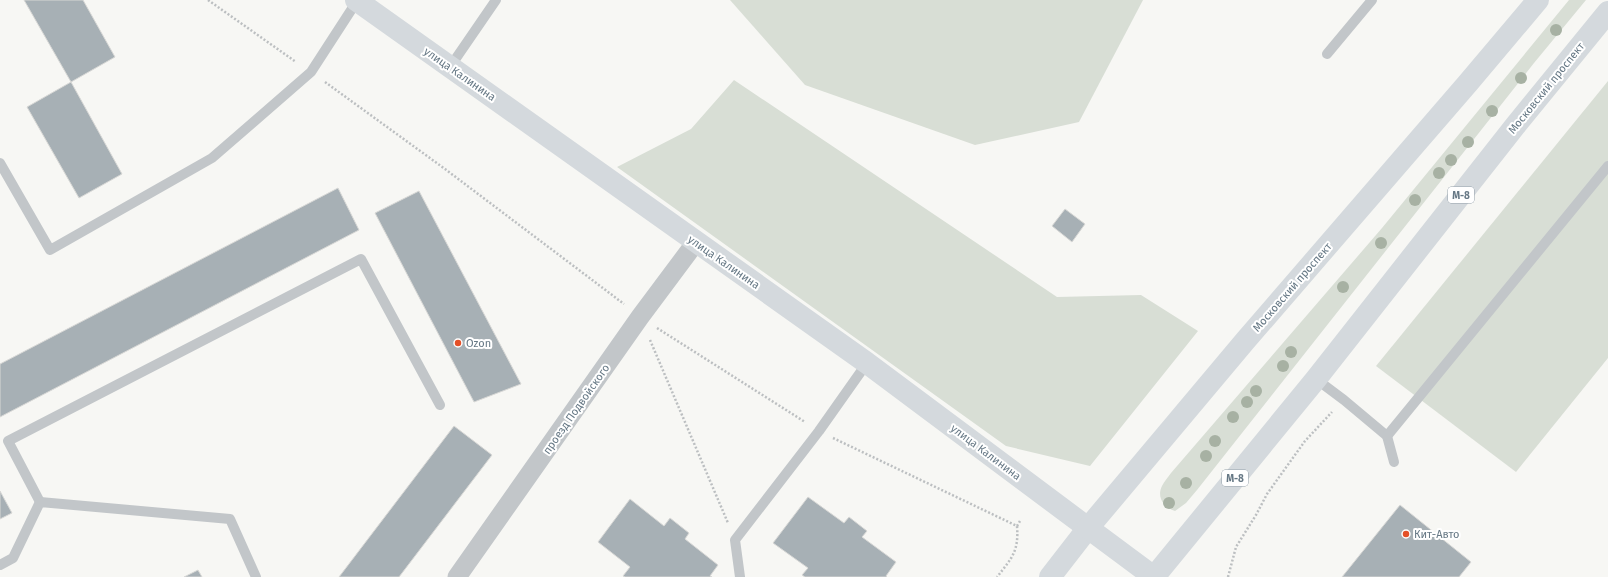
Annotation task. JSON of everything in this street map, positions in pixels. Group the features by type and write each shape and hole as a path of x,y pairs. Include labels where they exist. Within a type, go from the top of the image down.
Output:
{"main road":[{"name":"улица Калинина","path":"357,0 867,363 1088,528"},
{"name":"Московский проспект","path":"1050,577 1088,528 1245,341 1538,0"},
{"name":"Московский проспект","path":"1154,577 1316,380 1515,126 1608,12"},
{"name":"М-8","path":"1088,528 1154,577"}],"street":[{"name":"проезд Подвойского","path":"457,577 640,317 696,242"}],"lane":[{"path":"0,163 50,250 212,158 311,72 357,0"},
{"path":"450,67 496,0"},
{"path":"1328,54 1372,0"},
{"path":"1387,436 1608,166"},
{"path":"40,502 4,443 361,259 440,405"},
{"path":"740,577 735,540 819,431 867,363"},
{"path":"1316,380 1344,400 1387,436 1394,462"},
{"path":"0,565 14,558 40,502"},
{"path":"40,502 230,519 256,577"}],"path":[{"path":"208,0 445,169 640,317"},
{"path":"1228,577 1236,547 1267,494 1305,441 1344,400"},
{"path":"1017,526 1020,522"}],"shaded area":[{"path":"730,0 1143,0 1079,122 975,145 805,85"},
{"path":"1569,0 1586,0 1534,63 1197,490 1186,503 1175,511 1168,508 1162,502 1160,490 1171,473 1382,228"},
{"path":"734,80 1057,297 1141,295 1198,331 1090,466 1006,446 617,167 691,129"},
{"path":"1608,81 1608,358 1516,472 1376,366"}],"building":[{"path":"24,0 83,0 115,57 71,82"},
{"path":"71,82 122,174 79,198 27,107"},
{"path":"338,188 359,230 0,417 0,364"},
{"path":"419,191 521,384 474,402 375,213"},
{"path":"1065,209 1085,224 1072,242 1052,226"},
{"path":"454,426 492,455 399,577 339,577"},
{"path":"0,491 12,513 0,519"},
{"path":"808,497 844,523 849,517 867,531 862,537 896,562 886,576 887,577 805,577 802,575 808,568 773,543"},
{"path":"630,499 664,526 670,518 689,533 685,539 718,565 710,576 712,577 623,576 630,567 598,542"},
{"name":"Кит-Авто","path":"1400,505 1471,562 1459,577 1342,577"},
{"path":"198,570 202,577 184,577"}],"place":[{"name":"Ozon","path":"458,343"},
{"name":"Кит-Авто","path":"1406,534"}]}
